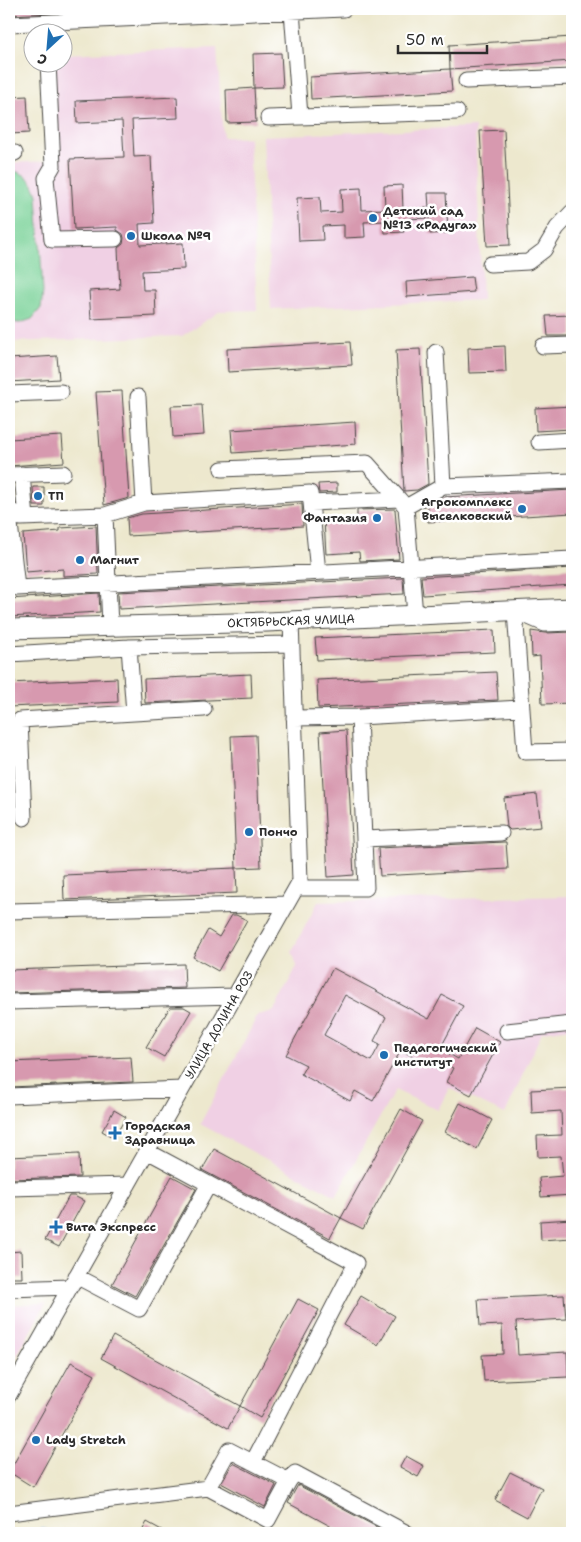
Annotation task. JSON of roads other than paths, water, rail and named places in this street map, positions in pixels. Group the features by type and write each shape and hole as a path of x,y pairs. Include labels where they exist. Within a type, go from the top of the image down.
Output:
{"main road":[{"name":"ОКТЯБРЬСКАЯ УЛИЦА","path":"9,630 290,621 572,608"}],"street":[{"path":"72,24 159,13 292,12 344,9"},
{"path":"292,12 300,116"},
{"path":"9,24 22,25"},
{"path":"48,72 52,166 46,178 52,240 114,239"},
{"path":"466,81 572,77"},
{"path":"268,118 457,112"},
{"path":"490,264 528,262 544,250 556,228 572,212"},
{"path":"543,346 572,345"},
{"path":"436,352 443,486"},
{"path":"9,394 61,392"},
{"path":"138,397 144,503"},
{"path":"539,442 572,440"},
{"path":"222,469 367,463 402,503 411,567 415,615"},
{"path":"26,518 16,474 64,473"},
{"path":"311,503 402,503 443,486 572,481"},
{"path":"9,509 21,518 105,515 144,503 310,493 318,572"},
{"path":"9,514 17,588 572,559"},
{"path":"105,515 110,626"},
{"path":"572,623 545,624 515,611 525,752 572,751"},
{"name":"УЛИЦА ДОЛИНА РОЗ","path":"9,1395 300,881 290,621"},
{"path":"9,654 129,647 292,644"},
{"path":"129,647 134,713"},
{"path":"294,718 359,717 521,708"},
{"path":"24,818 20,720 204,710"},
{"path":"296,888 366,888 359,717"},
{"path":"364,839 501,832"},
{"path":"9,911 287,904"},
{"path":"9,1002 235,996"},
{"path":"507,1031 572,1024"},
{"path":"9,1096 182,1089"},
{"path":"147,1150 356,1263 253,1462"},
{"path":"9,1289 73,1281 139,1309 209,1184"},
{"path":"9,1188 128,1185"},
{"path":"208,1488 229,1450 289,1481"},
{"path":"9,1513 208,1488 268,1520 295,1473 406,1533"}],"waterway":[{"path":"42,1529 49,1533"}],"place":[{"name":"Детский сад №13 «Радуга»","path":"373,218"},
{"name":"Школа №9","path":"131,236"},
{"name":"ТП","path":"38,496"},
{"name":"Агрокомплекс Выселковский","path":"522,509"},
{"name":"Фантазия","path":"377,518"},
{"name":"Магнит","path":"80,560"},
{"name":"Пончо","path":"249,832"},
{"name":"Педагогический институт","path":"384,1055"},
{"name":"Городская Здравница","path":"115,1133"},
{"name":"Вита Экспресс","path":"56,1227"},
{"name":"Lady Stretch","path":"36,1440"}]}
